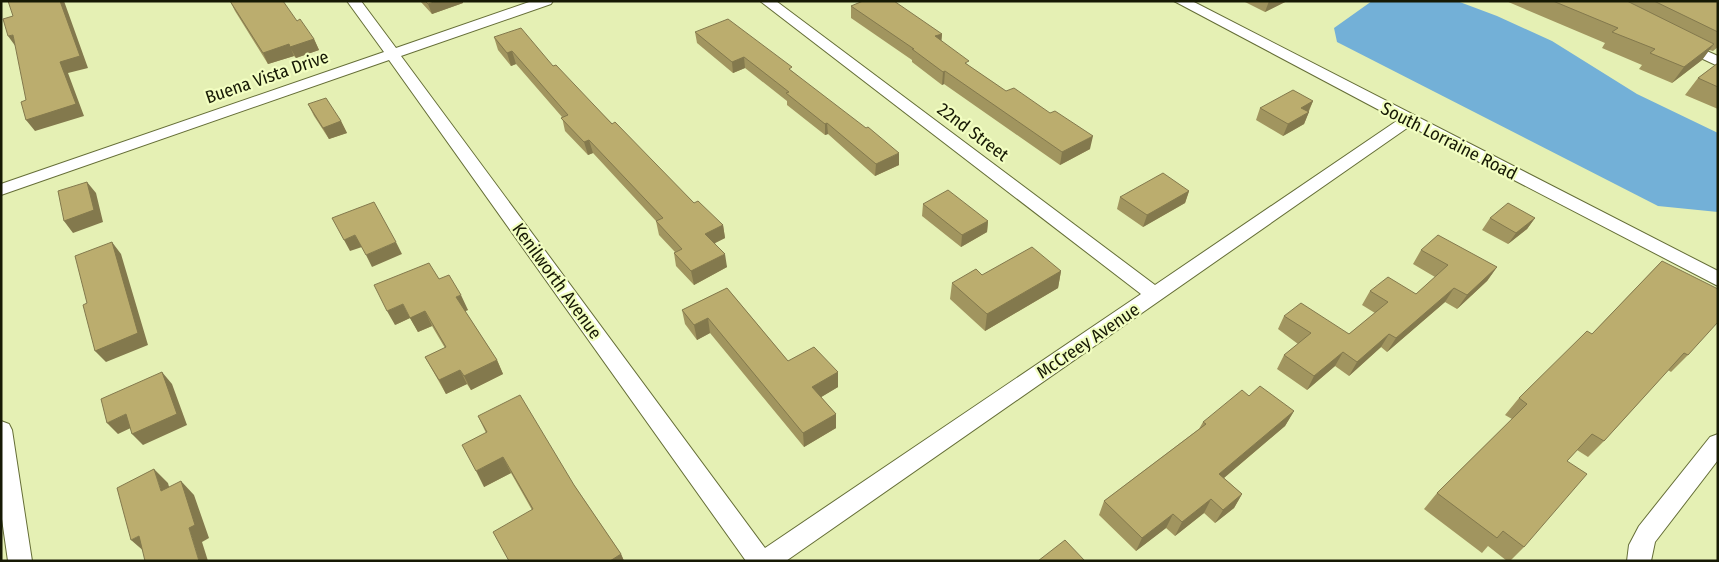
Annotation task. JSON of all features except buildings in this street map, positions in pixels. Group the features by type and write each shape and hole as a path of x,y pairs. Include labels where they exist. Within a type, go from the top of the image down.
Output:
{"street":[{"name":"Kenilworth Avenue","path":"354,1 760,561"},
{"name":"Buena Vista Drive","path":"1,190 546,1"},
{"name":"22nd Street","path":"767,1 1155,295"},
{"name":"South Lorraine Road","path":"1181,1 1718,279"},
{"path":"1666,36 1718,62"},
{"name":"McCreey Avenue","path":"766,561 1409,120"},
{"path":"1,430 20,561"},
{"path":"1639,561 1641,545 1647,534 1718,443"}],"water":[{"path":"1372,1 1457,1 1497,16 1552,41 1637,94 1718,133 1718,212 1658,206 1337,42 1334,28"}]}
